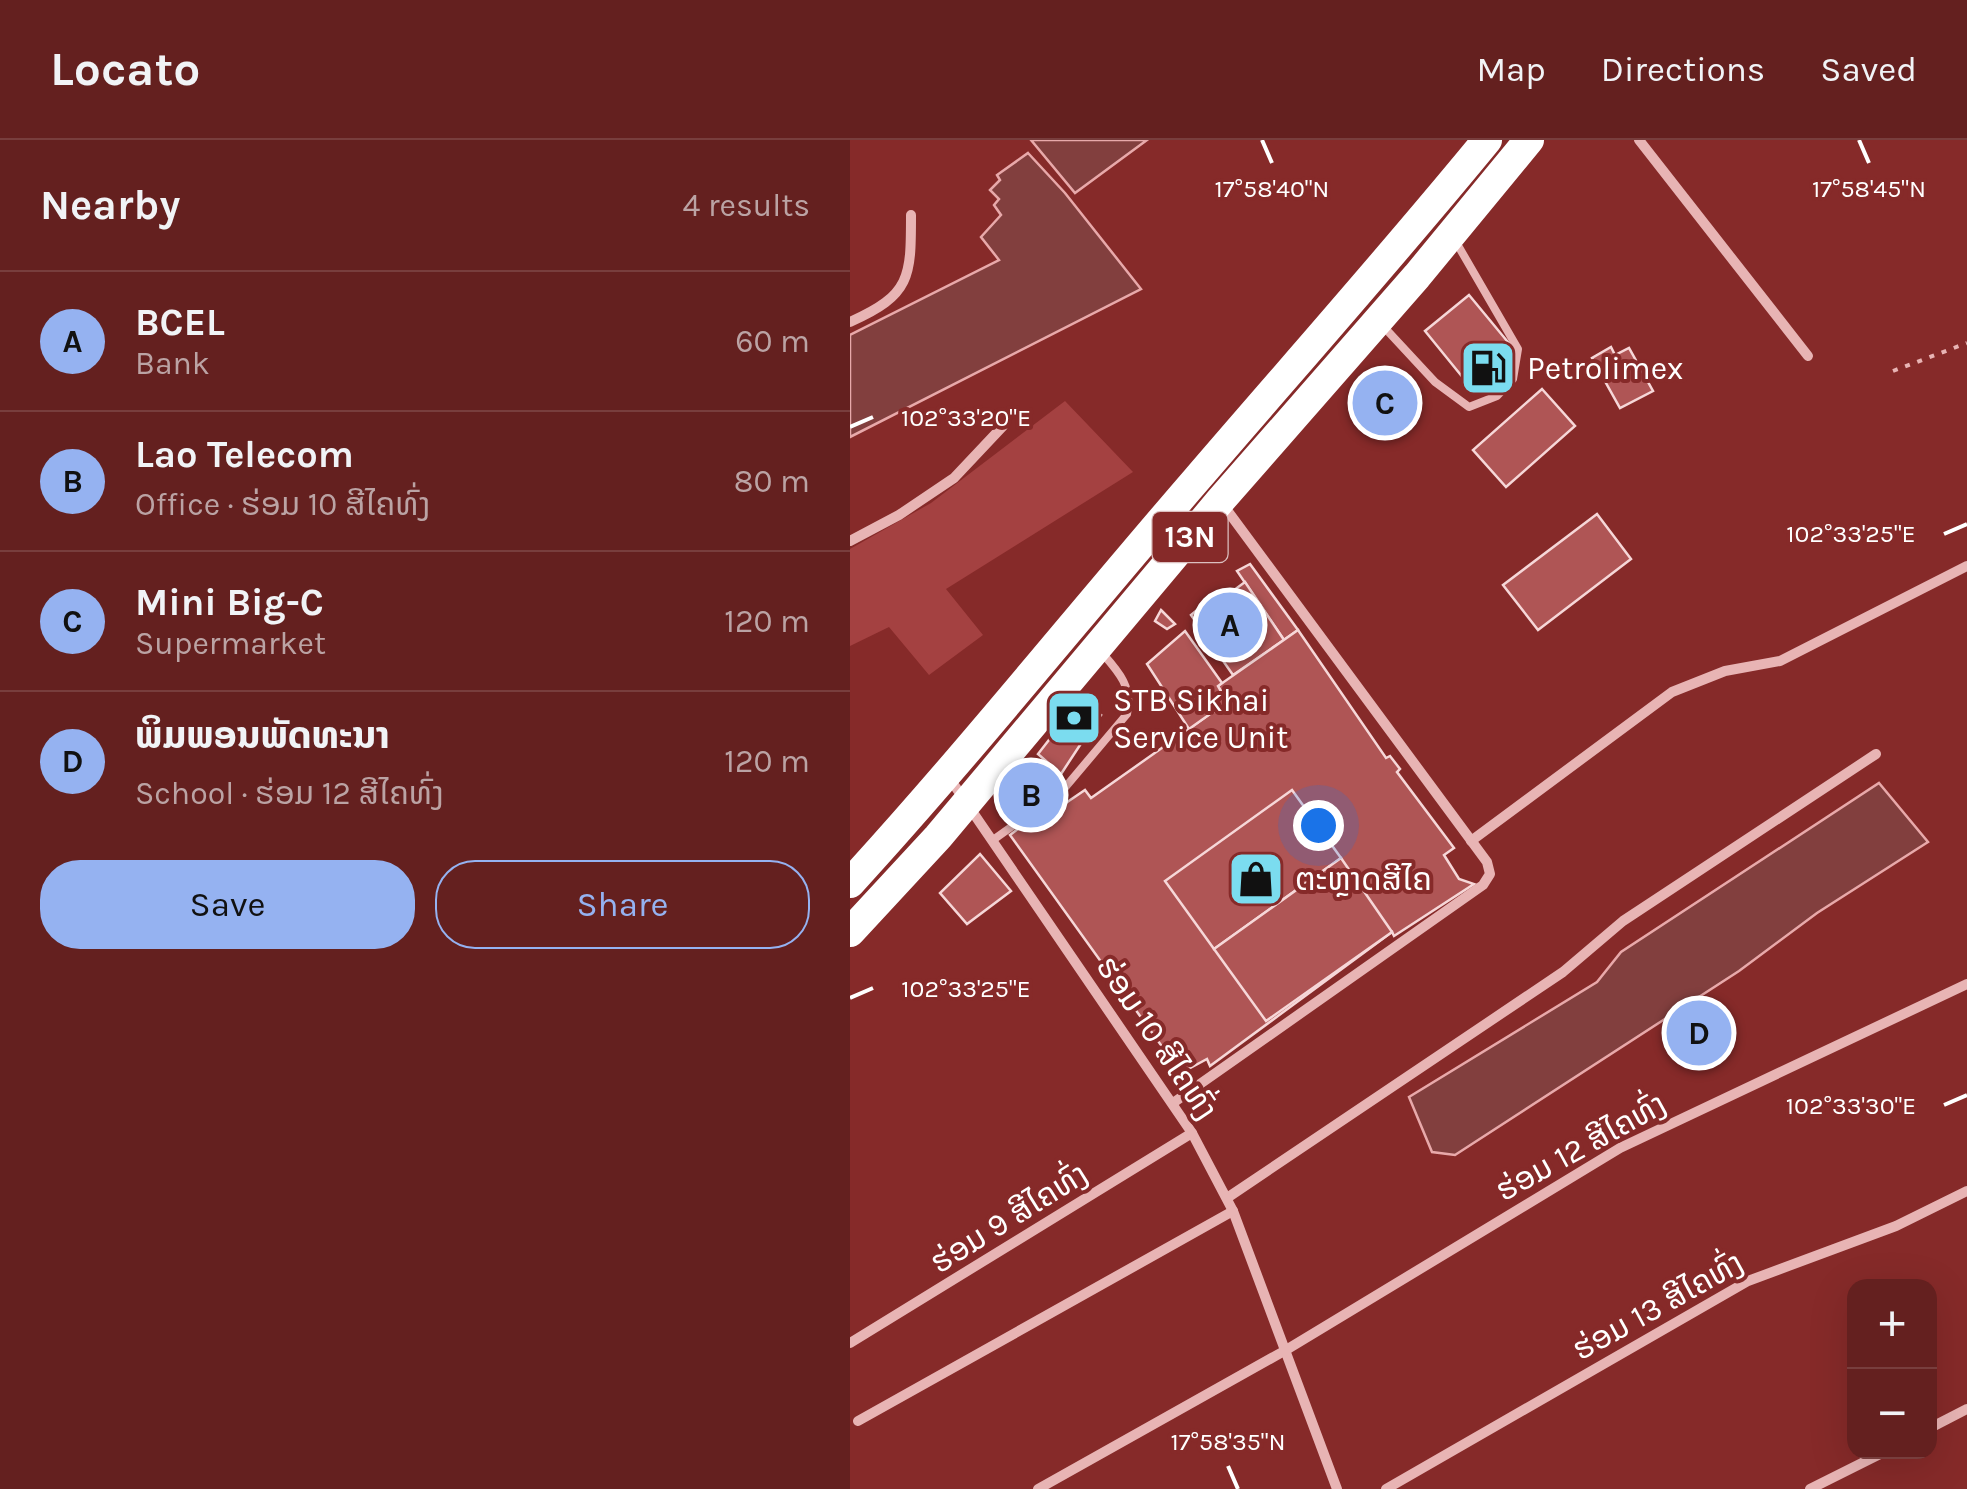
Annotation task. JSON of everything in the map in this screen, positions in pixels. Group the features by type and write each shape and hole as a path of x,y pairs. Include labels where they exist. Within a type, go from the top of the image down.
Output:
{"highway":[{"name":"13N","path":"850,884 1393,256 1487,140"},
{"name":"13N","path":"850,932 968,802 1529,140"}],"street":[{"path":"1639,140 1808,356"},
{"path":"850,322 874,312 904,284 911,258 911,215"},
{"path":"850,541 954,478 1004,426"},
{"path":"1173,1103 1483,884 1490,874 1487,862 1220,501"},
{"path":"1470,840 1672,692 1726,672 1780,661 1967,566"},
{"path":"1226,1198 1564,972 1622,921 1876,754"},
{"name":"ຮ່ອມ 10 ສີໄຄທົ່ງ","path":"948,775 1192,1134 1233,1211 1338,1489"},
{"name":"ຮ່ອມ 12 ສີໄຄທົ່ງ","path":"1038,1489 1286,1350 1620,1148 1967,984"},
{"name":"ຮ່ອມ 9 ສີໄຄທົ່ງ","path":"850,1344 1192,1134"},
{"name":"ຮ່ອມ 13 ສີໄຄທົ່ງ","path":"1386,1489 1748,1282 1896,1226 1967,1191"},
{"path":"858,1421 1233,1211"},
{"path":"1937,1424 1967,1409"},
{"path":"1810,1489 1870,1459"}],"lane":[{"path":"1378,321 1435,382 1469,407 1497,396 1513,379 1518,349 1451,234"},
{"path":"993,840 1063,790 1127,714 1130,700 1122,675 1096,647"}],"path":[{"path":"1893,371 1967,343"}],"shaded area":[{"path":"1031,140 1147,140 1075,193"},
{"path":"1028,153 1141,289 850,437 850,335 999,260 981,237 1001,215 994,205 999,199 990,190 1000,180 997,175"},
{"path":"1065,401 1133,472 946,589 983,635 929,675 889,627 850,646 850,549 931,503"},
{"path":"1879,783 1928,842 1817,913 1739,971 1455,1155 1432,1152 1409,1097 1597,982 1621,952"}],"building":[{"path":"1469,295 1517,353 1473,390 1425,331"},
{"path":"1611,347 1615,355 1629,348 1653,391 1620,408 1592,358"},
{"path":"1542,389 1575,426 1506,487 1473,450"},
{"path":"1597,514 1631,559 1538,630 1503,585"},
{"path":"1250,564 1298,630 1284,640 1237,571"},
{"path":"1245,582 1284,640 1233,675 1191,615 1218,593 1222,599"},
{"path":"1161,610 1175,624 1167,629 1155,621"},
{"path":"1298,630 1454,848 1444,855 1459,879 1474,884 1394,936 1392,932 1210,1066 1207,1059 1181,1073 1010,835 1023,825 1026,830 1085,790 1091,798 1227,702 1218,686"},
{"path":"1185,631 1222,683 1218,686 1227,702 1189,729 1147,664"},
{"path":"1076,699 1101,715 1082,742 1054,724"},
{"path":"1059,727 1082,742 1061,774 1038,754"},
{"path":"1024,776 1049,788 1014,815 999,795"},
{"path":"1292,790 1341,858 1214,949 1165,881"},
{"path":"980,854 1011,891 967,924 940,893"},
{"path":"1341,858 1392,932 1266,1021 1214,949"}],"place":[{"name":"Petrolimex","path":"1488,368"},
{"name":"Mini Big-C","path":"1385,403"},
{"name":"BCEL","path":"1230,625"},
{"name":"STB Sikhai Service Unit","path":"1074,718"},
{"name":"Lao Telecom","path":"1031,795"},
{"name":"ຕະຫຼາດສີໄຄ","path":"1256,879"},
{"name":"ພິມພອນພັດທະນາ","path":"1699,1033"}]}
